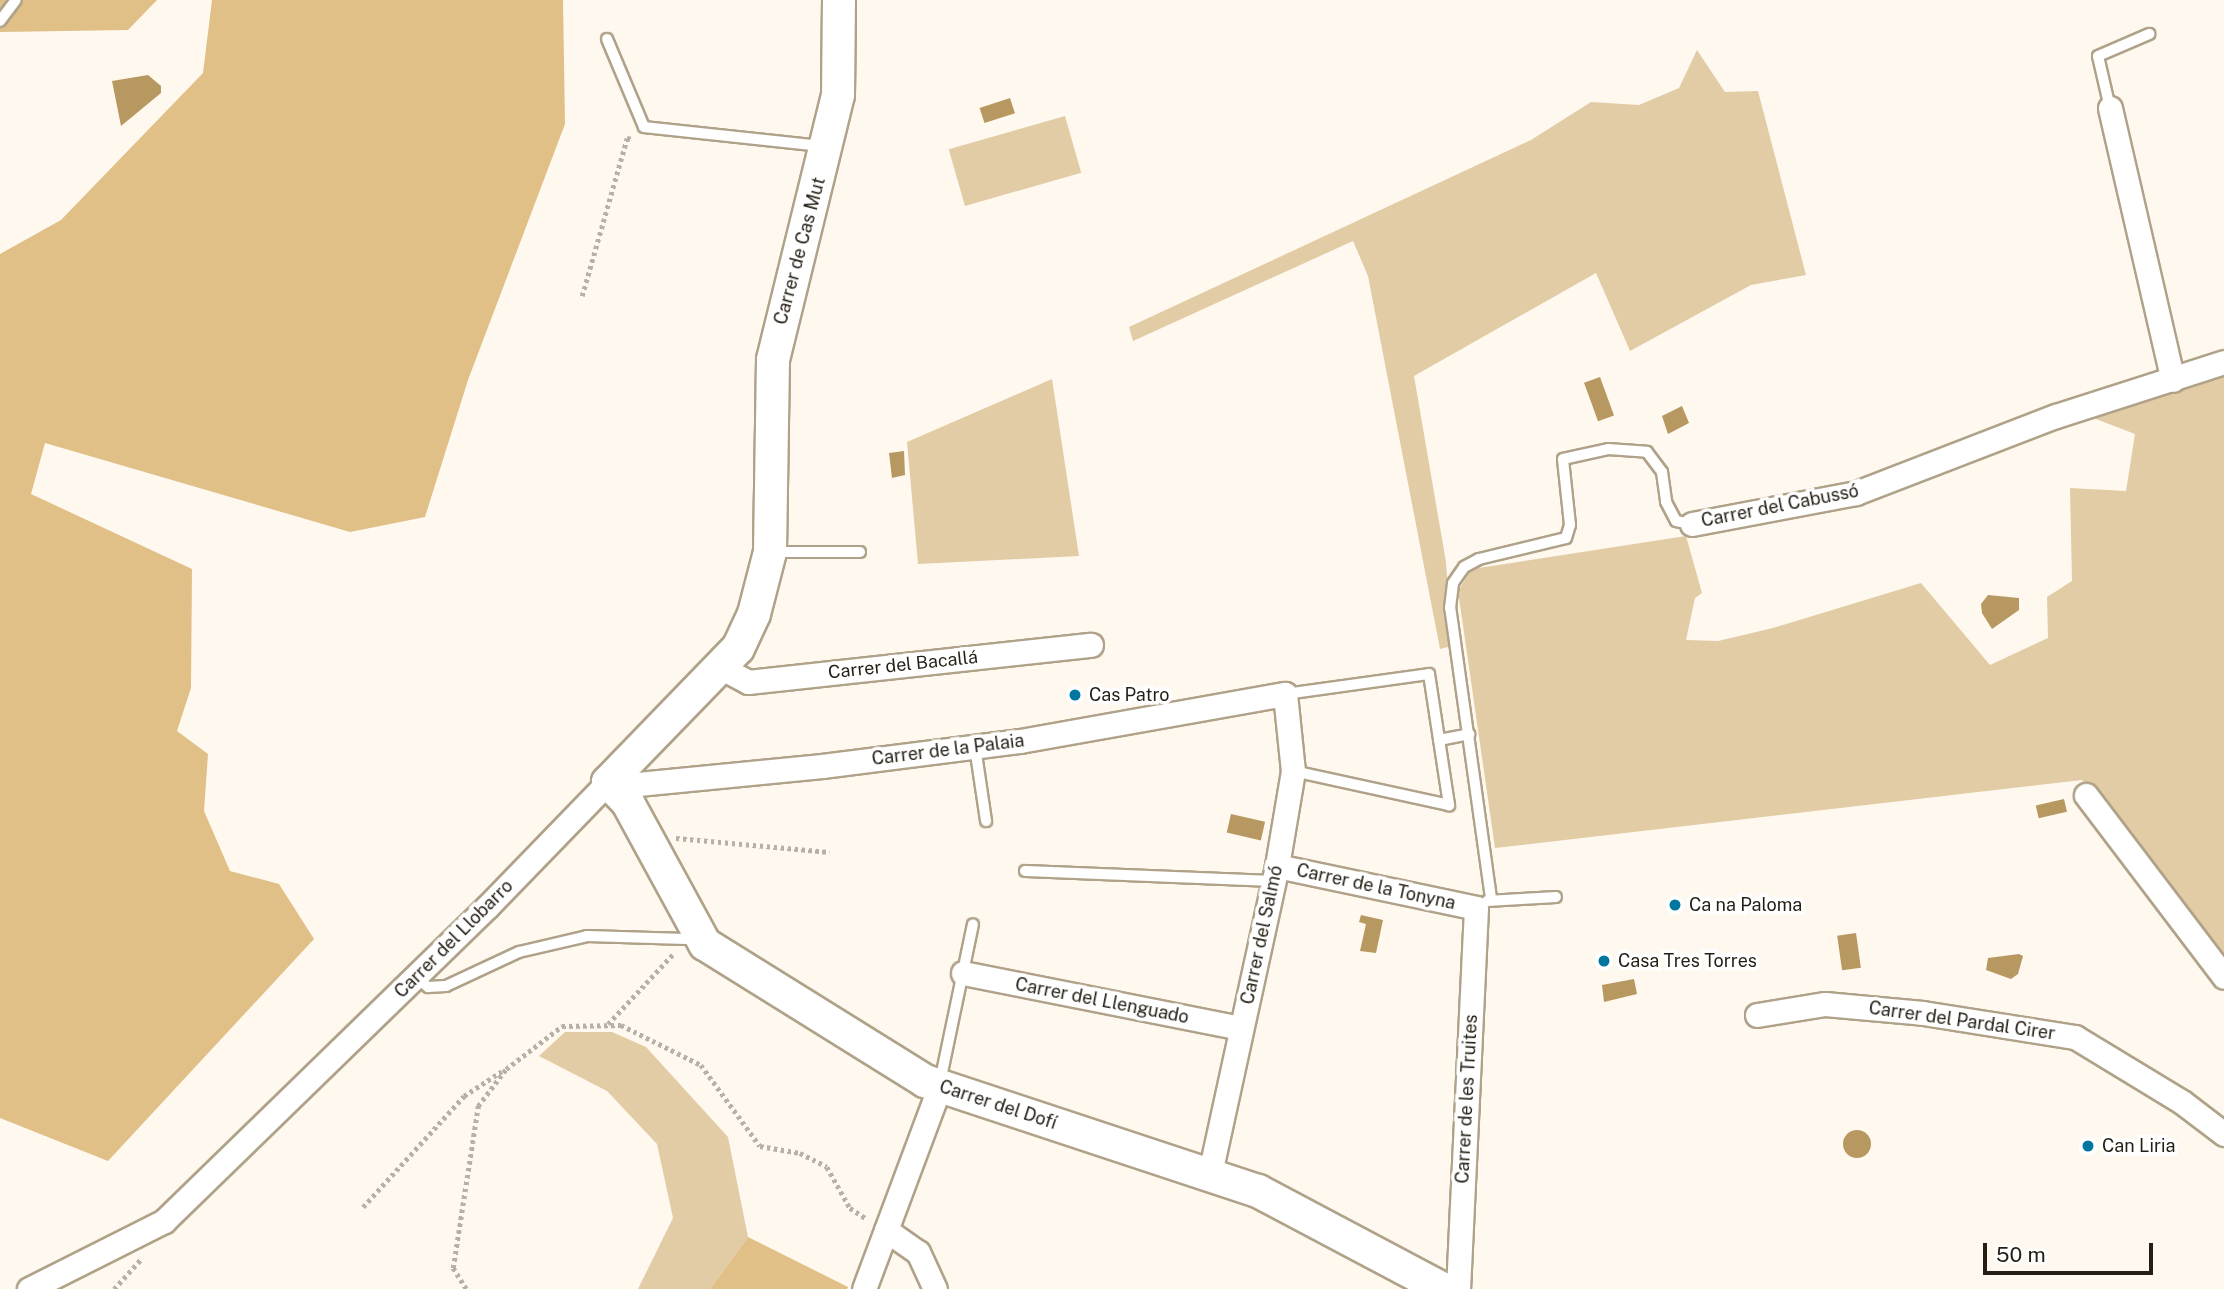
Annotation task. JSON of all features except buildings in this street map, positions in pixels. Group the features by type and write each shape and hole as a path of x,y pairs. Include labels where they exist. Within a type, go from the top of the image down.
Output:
{"street":[{"name":"Carrer de Cas Mut","path":"773,504 772,360 808,240 828,147 841,67 839,0"},
{"path":"2110,108 2173,380"},
{"name":"Carrer del Cabussó","path":"1692,524 1856,493 2056,416 2224,362"},
{"name":"Carrer del Llobarro","path":"29,1289 164,1222 416,977 720,667 738,648 754,614 770,552 773,504"},
{"name":"Carrer del Bacallá","path":"720,667 748,682 1091,645"},
{"name":"Carrer de la Palaia","path":"608,782 638,784 975,747 1284,694"},
{"name":"Carrer del Salmó","path":"1210,1173 1276,874 1293,771 1284,694"},
{"name":"Carrer del Dofí","path":"608,782 628,803 705,944 939,1088 1210,1173 1295,1208 1443,1289"},
{"path":"2086,795 2224,977"},
{"name":"Carrer de la Tonyna","path":"1276,874 1483,903"},
{"name":"Carrer de les Truites","path":"1458,1289 1483,903"},
{"name":"Carrer del Llenguado","path":"963,973 1241,1028"},
{"name":"Carrer del Pardal Cirer","path":"1757,1015 1825,1004 1923,1013 2074,1037 2182,1102 2224,1134"},
{"path":"864,1289 939,1088"},
{"path":"886,1230 918,1252 934,1289"}],"lane":[{"path":"0,21 16,0"},
{"path":"2110,108 2098,56 2149,34"},
{"path":"607,39 644,127 828,147"},
{"name":"Carrer del Cabussó","path":"1483,903 1469,734 1450,608 1453,583 1464,567 1479,559 1566,538 1570,525 1563,459 1608,449 1647,452 1662,472 1666,502 1676,521 1692,524"},
{"path":"770,552 860,552"},
{"path":"1284,694 1429,674 1449,805 1293,771"},
{"path":"1439,740 1469,734"},
{"path":"975,747 986,821"},
{"path":"1025,871 1276,874"},
{"path":"1483,903 1556,897"},
{"path":"939,1088 973,924"},
{"path":"416,977 428,986 446,986 519,952 587,936 687,939"}],"path":[{"path":"582,296 628,138"},
{"path":"644,835 829,852"},
{"path":"608,1024 687,939"},
{"path":"363,1207 464,1096 506,1069 562,1026 608,1024 621,1025 701,1065 760,1146 800,1153 827,1167 850,1208 886,1230"},
{"path":"466,1289 453,1268 466,1168 478,1106 506,1069"}],"shaded area":[{"path":"0,0 157,0 128,30 0,32"},
{"path":"212,0 563,0 565,124 468,380 425,517 350,532 45,443 31,494 192,569 191,688 177,731 208,754 204,811 230,871 279,884 314,939 108,1161 0,1118 0,254 61,220 203,73"},
{"path":"1697,50 1725,92 1758,91 1806,275 1751,285 1630,351 1596,273 1414,376 1446,562 1452,646 1440,649 1368,276 1353,241 1133,341 1129,327 1531,140 1591,102 1639,105 1679,88"},
{"path":"148,75 161,86 161,93 121,126 112,81"},
{"path":"1010,98 1015,113 985,123 980,108"},
{"path":"1065,116 1081,173 965,206 949,149"},
{"path":"2224,370 2224,962 2082,780 1495,848 1458,591 1472,569 1686,536 1702,593 1695,598 1686,640 1718,641 1773,628 1921,583 1990,665 2048,638 2047,597 2072,581 2070,488 2126,491 2135,434 2096,419 2098,412"},
{"path":"1600,377 1614,416 1598,421 1584,383"},
{"path":"1052,379 1079,556 918,564 907,442"},
{"path":"1682,406 1689,423 1668,434 1662,416"},
{"path":"904,451 905,475 892,478 889,453"},
{"path":"1988,595 2019,598 2019,610 1992,629 1982,613 1981,604"},
{"path":"2064,799 2067,812 2039,818 2036,806"},
{"path":"1231,814 1265,822 1261,840 1227,833"},
{"path":"1361,915 1383,920 1376,953 1360,951 1366,924 1359,922"},
{"path":"1856,933 1861,968 1842,970 1837,936"},
{"path":"2019,954 2023,956 2018,974 2011,979 1986,970 1988,958"},
{"path":"1634,979 1637,994 1604,1002 1602,985"},
{"path":"565,1032 612,1032 646,1047 728,1137 748,1237 710,1289 638,1289 673,1218 657,1144 607,1091 539,1056"},
{"path":"1857,1130 1867,1134 1871,1144 1867,1154 1857,1158 1847,1154 1843,1144 1847,1134"},
{"path":"748,1237 848,1287 847,1289 710,1289"}],"place":[{"name":"Cas Patro","path":"1075,695"},
{"name":"Ca na Paloma","path":"1675,905"},
{"name":"Casa Tres Torres","path":"1604,961"},
{"name":"Can Liria","path":"2088,1146"}]}
